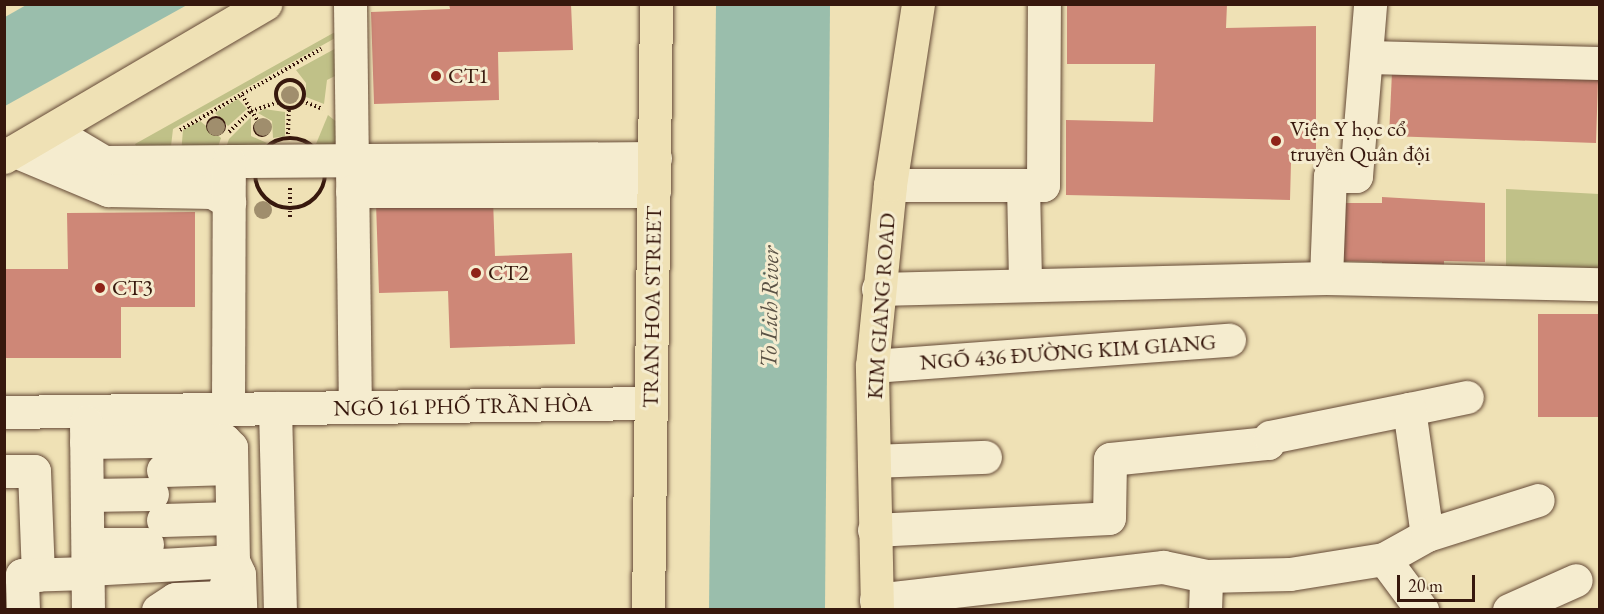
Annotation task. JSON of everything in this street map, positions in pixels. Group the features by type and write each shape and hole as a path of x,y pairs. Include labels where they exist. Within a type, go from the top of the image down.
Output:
{"main road":[{"path":"10,154 265,4"},
{"name":"TRAN HOA STREET","path":"648,609 656,4"},
{"name":"KIM GIANG ROAD","path":"876,605 872,366 890,185 918,4"}],"street":[{"path":"350,4 355,407"},
{"path":"890,185 1043,185 1044,4"},
{"path":"1326,278 1330,176 1356,176 1370,4"},
{"path":"1366,57 1599,63"},
{"path":"52,131 104,162 173,171 229,202"},
{"path":"10,154 108,190 173,171 223,161 351,175 654,191"},
{"path":"351,175 655,158"},
{"path":"223,161 229,202 228,409"},
{"path":"1023,185 1025,283"},
{"path":"878,289 1025,283 1326,278 1599,284"},
{"name":"NGÕ 436 ĐƯỜNG KIM GIANG","path":"872,366 1229,340"},
{"path":"874,530 1109,519 1110,459 1268,443 1270,437 1467,397"},
{"name":"NGÕ 161 PHỐ TRẦN HÒA","path":"4,412 86,426 228,409 650,403"},
{"path":"275,408 280,609"},
{"path":"1409,409 1427,535"},
{"path":"88,609 86,426 224,440 231,447 233,561 222,597 175,599 158,609"},
{"path":"874,461 985,457"},
{"path":"88,562 156,507 231,468"},
{"path":"4,471 34,471 21,575 23,609"},
{"path":"87,495 232,518"},
{"path":"876,605 1164,567 1206,576 1290,574 1384,559 1427,535 1538,500"},
{"path":"1384,559 1422,609"},
{"path":"21,575 88,562 233,561"},
{"path":"233,561 239,574 240,609"},
{"path":"1205,609 1206,576"},
{"path":"1522,607 1576,580"}],"path":[{"path":"173,171 179,131 329,44"},
{"path":"279,102 281,84 298,83 303,99 289,108"},
{"path":"242,95 258,122"},
{"path":"223,161 228,134 251,111 279,102 289,108"},
{"path":"288,137 289,108"},
{"path":"322,118 325,110"},
{"path":"205,116 209,121 209,131 221,132 222,122 209,121"},
{"path":"311,144 315,136"},
{"path":"290,187 290,218"}],"green space":[{"path":"335,32 337,37 173,129 170,155 139,154 135,144"},
{"path":"340,46 341,73 327,80 324,104 306,97 306,83 296,70"},
{"path":"238,99 247,109 228,126 215,113"},
{"path":"264,109 285,112 285,136 273,138 272,121 258,113"},
{"path":"328,115 344,128 345,152 316,144"},
{"path":"251,117 251,136 267,143 259,153 224,153 229,139"},
{"path":"200,121 221,138 216,153 181,154 183,130"},
{"path":"1506,189 1599,194 1599,272 1506,267"}],"water":[{"path":"28,4 187,5 5,106 5,17"},
{"name":"To Lich River","path":"716,5 830,5 825,609 709,609"}],"building":[{"name":"CT1","path":"449,4 571,4 573,50 498,52 499,100 374,104 371,12 450,9"},
{"path":"1067,4 1227,4 1226,28 1316,26 1316,162 1291,162 1290,200 1066,195 1066,120 1153,122 1155,64 1067,64"},
{"path":"1392,72 1598,80 1596,143 1389,136"},
{"path":"1382,197 1485,203 1485,262 1444,261 1444,272 1382,272 1382,262 1339,261 1342,203 1382,203"},
{"name":"CT2","path":"493,199 495,256 572,253 575,344 450,348 448,291 379,293 376,203"},
{"name":"CT3","path":"195,212 195,307 121,307 121,358 4,358 4,269 68,269 67,213"},
{"path":"1538,314 1600,314 1600,417 1538,417"}],"place":[{"name":"CT1","path":"436,76"},
{"name":"Viện Y học cổ truyền Quân đội","path":"1276,141"},
{"name":"CT2","path":"476,273"},
{"name":"CT3","path":"100,288"}]}
